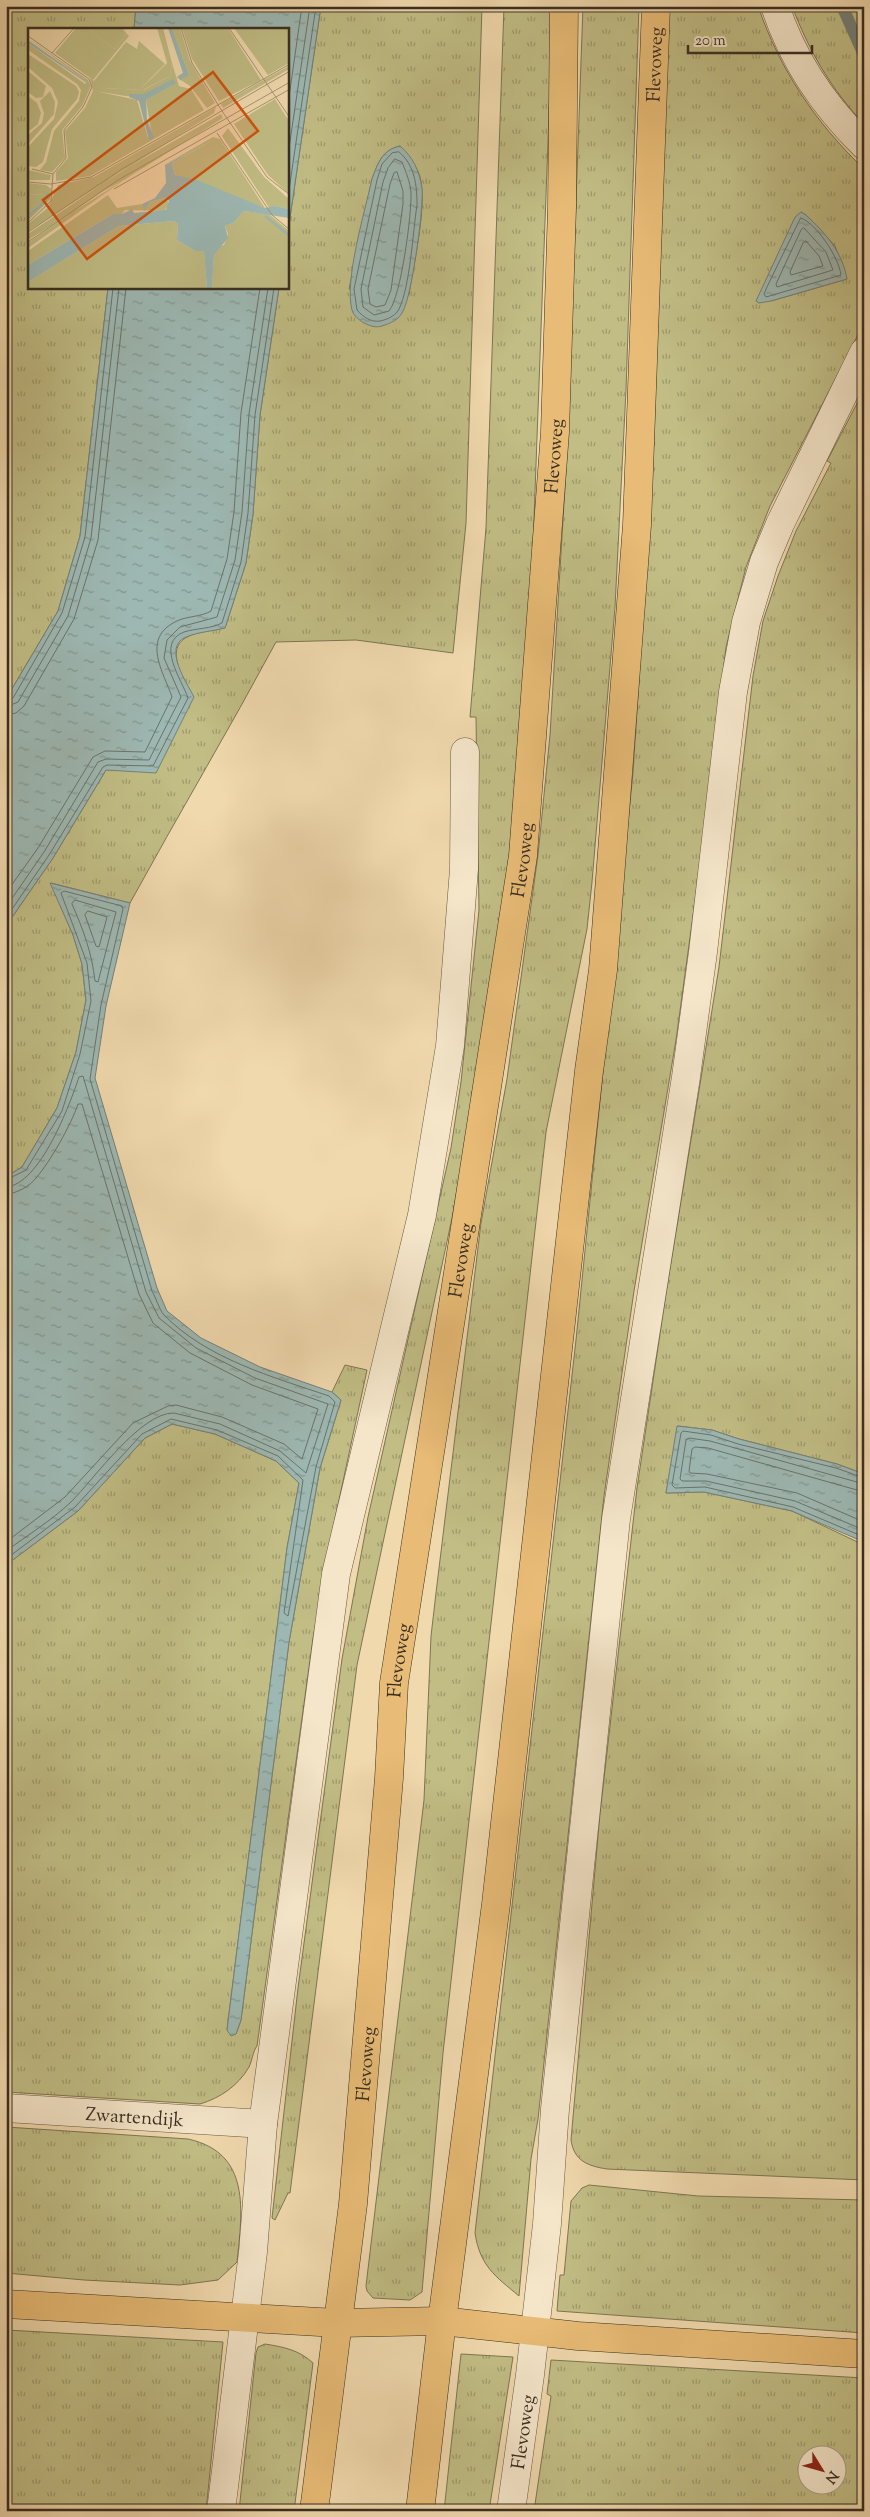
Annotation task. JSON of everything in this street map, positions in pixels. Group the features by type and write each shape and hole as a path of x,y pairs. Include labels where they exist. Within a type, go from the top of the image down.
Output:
{"highway":[{"name":"Flevoweg","path":"314,2511 353,2204 388,1788 394,1683 523,856 555,432 562,206 564,6"},
{"name":"Flevoweg","path":"420,2511 442,2322 496,1904 589,1071 603,970 637,525 656,6"},
{"path":"6,2304 245,2316 337,2323 442,2322 534,2332 864,2354"}],"street":[{"path":"776,6 785,36 802,70 827,106 864,144"},
{"name":"Flevoweg","path":"511,2511 547,2224 557,2090 616,1519 694,1019 734,692 746,622 764,562 780,524 864,352"},
{"path":"221,2511 253,2252 263,2124 336,1574 422,1214 450,1046 464,869 465,752"},
{"name":"Zwartendijk","path":"6,2108 263,2124"}],"green space":[{"path":"6,6 136,6 134,28 28,28 28,289 108,289 80,536 58,611 6,699"},
{"path":"321,6 482,6 466,523 453,653 356,640 276,642 130,903 51,883 73,935 82,964 86,1000 76,1052 57,1108 22,1167 6,1177 6,926 53,858 106,770 178,665 176,654 182,640 197,633 225,628 246,563 253,514 260,415 279,289 289,289 289,224","holes":["400,146 414,164 421,183 422,197 419,232 409,295 349,289 372,179 379,163 385,154"]},
{"path":"504,6 553,6 533,546 510,849 481,1058 452,1218 357,1665 290,2193 288,2193 275,2220 272,2218 298,1988 342,1659 368,1517 451,1148 461,1082 479,910 476,717 470,717 486,528"},
{"path":"583,6 639,6 626,390 615,607 592,882 587,929 546,1132 443,2053 422,2292 410,2300 373,2298 367,2291 366,2286 424,1800 431,1636 481,1223 507,1079 538,855 550,735 567,454"},
{"path":"669,6 758,6 777,52 801,94 830,133 864,169 864,323 770,506 746,567 726,647 703,842 676,1040 634,1291 604,1496 538,2119 531,2159 519,2296 496,2276 485,2262 477,2244 475,2233 576,1340 633,773 653,461","holes":["801,212 835,246 847,279 771,301"]},
{"path":"792,6 864,6 864,124 841,97 822,69"},
{"path":"864,390 864,1474 837,1464 739,1439 712,1430 678,1426 666,1493 704,1492 792,1511 864,1545 864,2180 607,2169 588,2164 579,2158 575,2153 571,2140 600,1814 637,1488 666,1294 719,967 753,676 763,621 778,576 796,531 831,463 827,461"},
{"path":"345,1365 367,1370 334,1523 313,1638 257,2046 249,2067 240,2080 228,2090 200,2104 6,2092 6,1565 78,1511 145,1438 172,1424 215,1434 276,1461 299,1483 287,1548 227,2030 236,2034 241,2020 289,1642 320,1468 341,1400 332,1392"},
{"path":"6,2127 188,2139 209,2146 223,2157 233,2171 238,2187 241,2205 237,2262 218,2280 180,2285 84,2280 6,2273"},
{"path":"589,2185 698,2196 864,2200 864,2333 557,2311 560,2275 564,2275 571,2201 582,2188"},
{"path":"6,2330 223,2342 206,2511 6,2511"},
{"path":"265,2344 291,2350 313,2363 294,2511 239,2511 256,2353 258,2347"},
{"path":"461,2354 513,2357 489,2511 444,2511"},
{"path":"551,2360 864,2378 864,2511 534,2511 551,2396 547,2394"}],"water":[{"path":"136,6 321,6 289,224 289,28 134,28"},
{"path":"400,146 415,164 422,188 417,251 410,288 401,314 392,322 375,327 362,322 353,312 350,297 353,264 374,173 385,154"},
{"path":"801,212 826,236 837,251 847,279 759,303 756,301 795,217"},
{"path":"108,289 279,289 260,415 253,514 246,563 225,628 186,637 179,642 176,649 178,666 194,697 156,773 106,770 53,858 6,926 6,699 58,611 80,536"},
{"path":"50,883 130,903 106,1006 95,1078 157,1288 167,1311 201,1338 260,1367 332,1392 341,1400 320,1468 289,1642 241,2020 236,2034 231,2036 227,2030 287,1548 299,1483 276,1461 215,1434 172,1424 145,1438 78,1511 6,1565 6,1177 22,1167 57,1108 76,1052 86,1000 82,964 73,935"},
{"path":"677,1426 712,1430 739,1439 837,1464 864,1474 864,1542 792,1511 704,1492 666,1493"}],"waterway":[{"path":"842,6 864,55"}]}
